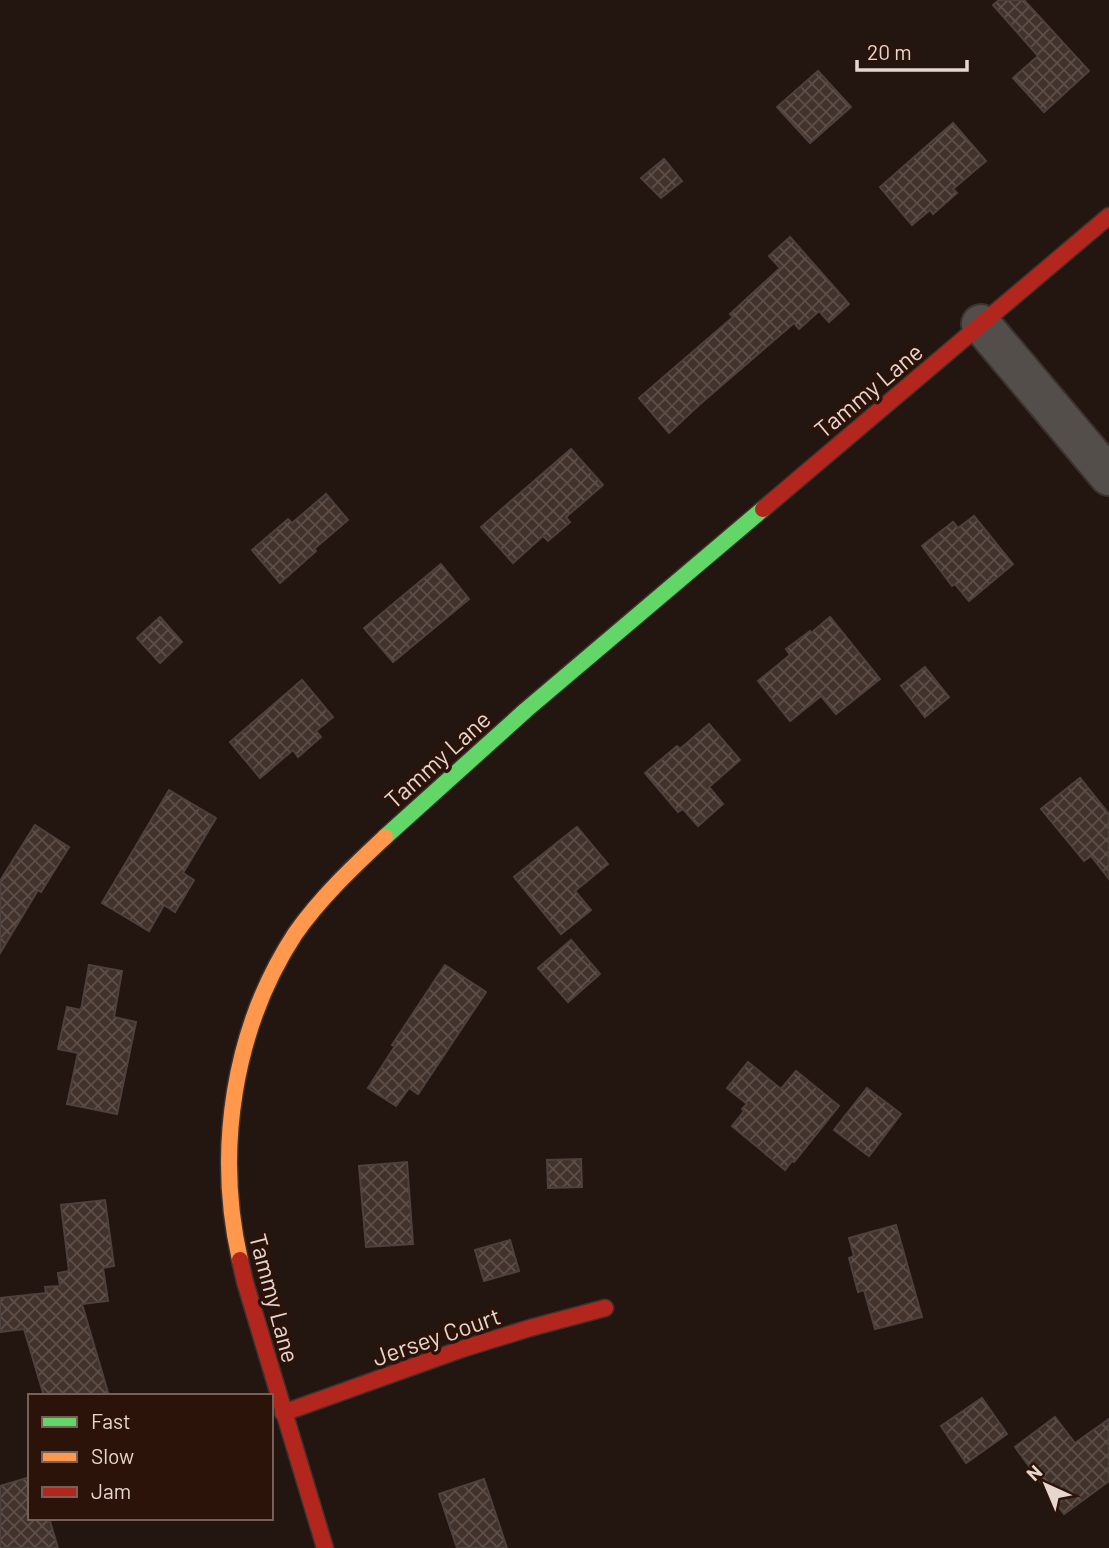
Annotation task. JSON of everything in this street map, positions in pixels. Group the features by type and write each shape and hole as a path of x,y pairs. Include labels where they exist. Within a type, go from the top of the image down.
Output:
{"street":[{"name":"Tammy Lane","path":"324,1548 245,1282 233,1229 229,1166 232,1107 243,1051 261,996 295,935 323,898 382,840 526,710 1109,216"},
{"path":"981,324 1109,476"},
{"name":"Jersey Court","path":"283,1413 461,1349 605,1308"}],"building":[{"path":"999,0 1024,0 1089,71 1044,112 1013,78 1038,56 993,5"},
{"path":"818,71 851,107 810,143 777,107"},
{"path":"953,123 986,161 953,189 957,193 933,214 930,210 912,225 880,187"},
{"path":"664,159 682,181 661,198 641,178"},
{"path":"790,237 849,304 829,322 819,311 799,329 794,323 669,433 639,398 733,317 730,314 780,268 769,256"},
{"path":"571,449 603,485 566,517 570,522 548,541 543,536 513,563 481,527"},
{"path":"326,494 348,520 280,583 252,550 288,519 292,523"},
{"path":"974,516 1013,564 969,601 955,584 952,586 922,546 953,522 958,528"},
{"path":"441,564 469,599 393,662 364,628"},
{"path":"160,617 182,642 160,663 137,638"},
{"path":"830,617 880,679 836,714 821,696 790,721 758,681 790,655 786,649"},
{"path":"925,667 949,697 925,717 901,686"},
{"path":"302,680 333,717 316,731 321,737 298,757 293,750 260,778 230,742"},
{"path":"709,724 740,760 709,787 723,804 698,826 683,809 678,812 645,773 677,746 680,749"},
{"path":"1080,778 1109,814 1109,879 1091,856 1084,861 1041,809"},
{"path":"169,790 216,818 183,873 194,880 175,912 164,905 149,931 102,903"},
{"path":"35,825 69,847 41,892 38,890 0,953 0,881"},
{"path":"577,827 608,864 575,891 591,910 561,934 514,877"},
{"path":"571,940 600,974 568,1002 538,968"},
{"path":"89,965 122,971 114,1017 136,1022 117,1114 67,1104 78,1053 58,1049 67,1007 81,1010"},
{"path":"445,965 486,992 418,1094 409,1088 396,1106 368,1088 395,1046 392,1045"},
{"path":"748,1062 781,1089 796,1071 839,1106 785,1170 732,1126 747,1104 727,1088"},
{"path":"867,1088 901,1114 869,1156 834,1130"},
{"path":"581,1159 582,1187 548,1188 547,1160"},
{"path":"407,1162 413,1244 366,1247 359,1166"},
{"path":"105,1200 114,1266 103,1268 108,1301 82,1304 108,1394 43,1394 24,1329 0,1332 0,1298 46,1293 45,1287 60,1286 58,1273 69,1271 61,1205"},
{"path":"896,1225 922,1317 875,1329 864,1290 858,1292 849,1258 854,1256 849,1238"},
{"path":"510,1240 519,1271 484,1281 475,1250"},
{"path":"982,1398 1007,1434 966,1463 941,1426"},
{"path":"1055,1417 1075,1443 1109,1419 1109,1481 1064,1514 1015,1447"},
{"path":"28,1478 28,1520 50,1520 58,1548 0,1548 0,1486"},
{"path":"484,1479 507,1548 457,1548 439,1494"}],"traffic: fast":[{"path":"385,837 526,710 763,509"}],"traffic: slow":[{"path":"240,1260 229,1176 230,1134 244,1050 257,1010 274,971 295,934 337,883 385,837"}],"traffic: jam":[{"path":"763,509 1109,216"},
{"path":"240,1260 325,1548"},
{"path":"283,1413 462,1349 605,1308"}]}
